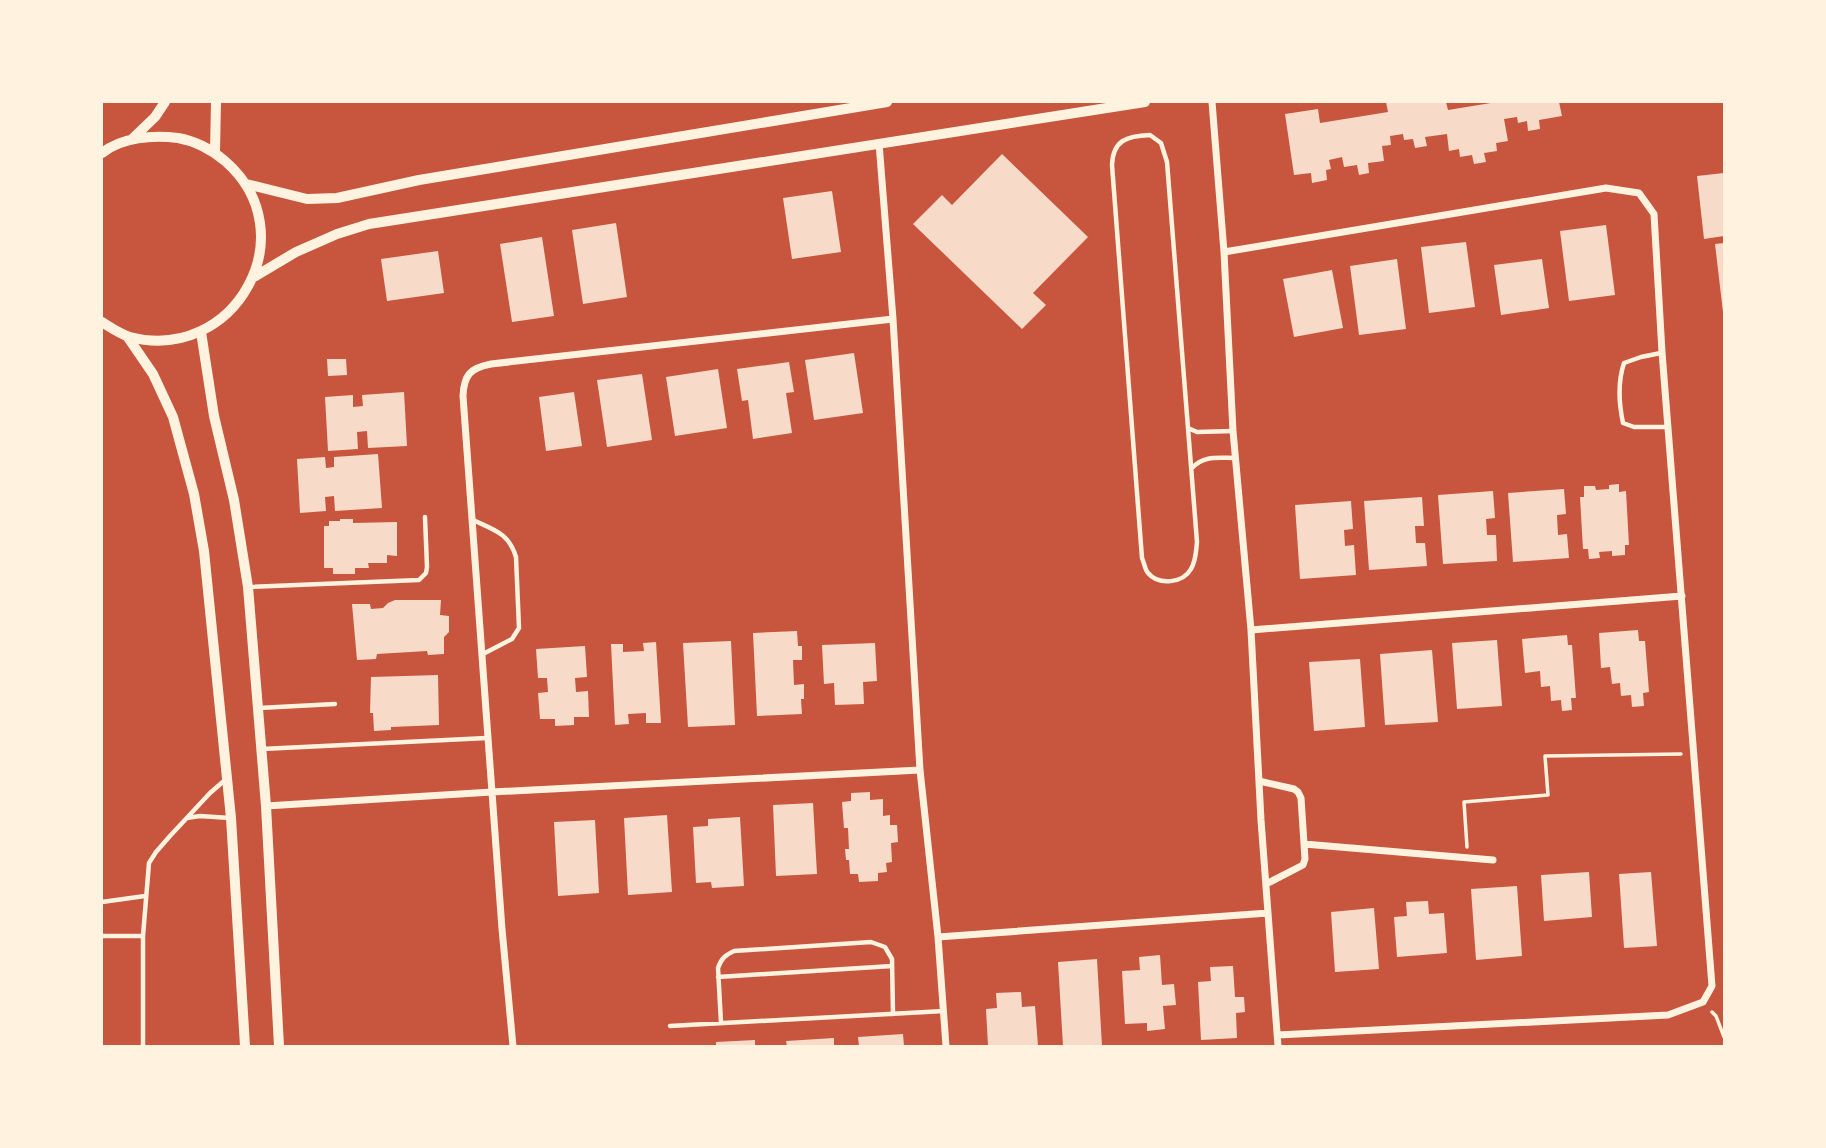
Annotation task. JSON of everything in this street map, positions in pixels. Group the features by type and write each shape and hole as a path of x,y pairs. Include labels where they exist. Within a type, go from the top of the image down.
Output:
{"street":[{"path":"102,153 132,139 156,117 165,102"},
{"path":"215,152 216,102"},
{"path":"246,184 307,199 337,198 433,178 887,102"},
{"path":"254,277 296,252 337,234 369,224 1145,102"},
{"path":"1212,102 1278,1046"},
{"path":"102,322 127,336 152,341 177,339 201,332 222,319 241,300 254,277 261,246 258,213 246,184 215,152 189,140 160,136 132,139"},
{"path":"879,143 893,319 920,771 945,1011 946,1046"},
{"path":"1224,252 1606,188 1639,193 1654,214 1662,352 1712,986 1703,1002 1668,1015 1278,1035"},
{"path":"513,1046 463,384 469,373 479,366 893,319"},
{"path":"201,332 214,416 234,500 248,587 266,806 279,1046"},
{"path":"127,336 153,374 173,417 194,494 204,551 231,818 245,1046"},
{"path":"1251,630 1682,596"},
{"path":"266,806 920,771"},
{"path":"1259,781 1294,789 1301,798 1305,859 1303,865 1266,884"},
{"path":"1304,844 1493,860"},
{"path":"938,937 1268,913"}],"lane":[{"path":"1150,135 1161,143 1167,162 1187,428 1197,542 1194,563 1190,572 1177,581 1160,581 1148,573 1142,558 1112,165 1112,154 1119,143 1133,136 1150,135"},
{"path":"1662,352 1624,363 1620,374 1621,413 1623,423 1634,427 1668,428"},
{"path":"1187,428 1197,432 1233,431"},
{"path":"1191,469 1199,461 1210,457 1235,458"},
{"path":"248,587 418,580 426,573 427,567 425,517"},
{"path":"472,520 503,535 516,557 519,628 512,639 482,654"},
{"path":"258,708 335,704"},
{"path":"262,749 488,738"},
{"path":"143,1046 143,936 149,863 186,819 226,779"},
{"path":"186,819 200,816 231,818"},
{"path":"102,902 145,896"},
{"path":"102,936 143,936"},
{"path":"721,1023 718,968 721,961 734,951 871,942 889,953 892,966 893,1014"},
{"path":"718,977 892,966"},
{"path":"670,1026 945,1011"}],"path":[{"path":"1468,858 1464,802 1548,795 1545,756 1693,754"},
{"path":"1703,1002 1716,1016 1724,1037"}],"building":[{"path":"1386,102 1446,102 1448,110 1497,102 1559,102 1562,116 1539,120 1540,129 1528,131 1527,121 1518,123 1517,117 1504,119 1508,141 1496,143 1497,151 1484,153 1486,162 1474,164 1472,155 1460,157 1459,149 1449,151 1447,134 1425,137 1427,146 1415,148 1413,139 1404,140 1403,134 1390,136 1391,145 1382,146 1384,161 1368,163 1369,173 1359,175 1357,165 1344,167 1342,157 1329,160 1331,169 1326,170 1327,180 1312,183 1311,173 1294,175 1285,114 1318,109 1320,123 1388,112"},
{"path":"1002,154 1088,237 1033,293 1046,305 1022,329 913,224 942,195 952,205"},
{"path":"1724,173 1724,236 1704,239 1697,176"},
{"path":"832,191 841,252 792,259 783,198"},
{"path":"616,223 627,297 583,304 572,230"},
{"path":"1606,225 1615,295 1569,301 1560,231"},
{"path":"542,237 554,316 512,322 500,244"},
{"path":"1466,242 1475,307 1429,313 1421,247"},
{"path":"1724,243 1724,311 1723,312 1715,244"},
{"path":"438,251 444,293 387,301 381,259"},
{"path":"1397,259 1406,329 1359,335 1350,266"},
{"path":"1542,259 1549,308 1501,315 1494,265"},
{"path":"1332,270 1343,328 1294,337 1283,279"},
{"path":"854,353 863,413 814,420 805,360"},
{"path":"327,359 346,359 347,375 328,376"},
{"path":"789,362 794,392 786,393 792,433 753,439 748,400 742,401 737,369"},
{"path":"718,369 727,428 675,436 666,377"},
{"path":"642,374 652,440 607,447 597,380"},
{"path":"404,392 407,446 368,448 367,431 357,432 358,449 328,451 325,397 353,395 353,407 363,406 362,395"},
{"path":"574,392 582,446 546,451 539,397"},
{"path":"378,454 382,508 335,511 334,496 325,497 326,511 300,513 297,459 325,457 326,468 334,467 334,457"},
{"path":"1619,484 1619,492 1626,491 1629,545 1625,545 1625,555 1612,556 1612,551 1599,552 1600,558 1589,559 1588,549 1583,549 1580,497 1584,497 1584,486 1595,486 1596,490 1609,489 1609,485"},
{"path":"1564,489 1566,514 1557,515 1558,535 1567,534 1569,558 1513,562 1508,493"},
{"path":"1493,491 1495,518 1486,519 1487,535 1496,535 1497,561 1443,564 1438,495"},
{"path":"1422,497 1424,526 1415,526 1416,543 1425,543 1427,566 1369,570 1364,501"},
{"path":"1351,501 1353,529 1344,530 1345,546 1354,545 1356,575 1300,579 1295,505"},
{"path":"353,519 353,523 397,522 397,556 387,555 387,563 368,563 369,568 355,568 355,574 333,574 333,568 324,568 324,526 329,526 329,521"},
{"path":"395,600 441,600 440,615 449,616 449,632 444,637 444,654 428,655 427,651 377,654 376,659 357,660 352,604 370,604 371,609 383,608"},
{"path":"1638,630 1639,641 1645,641 1649,692 1643,693 1644,706 1632,707 1631,695 1621,696 1620,683 1612,684 1610,667 1601,668 1599,633"},
{"path":"797,631 798,646 802,646 802,660 793,660 794,685 804,684 802,714 757,716 753,633"},
{"path":"1567,635 1568,645 1572,645 1576,698 1571,698 1572,710 1562,711 1561,700 1551,701 1550,686 1541,687 1540,671 1525,673 1522,639"},
{"path":"1497,640 1502,706 1457,709 1452,643"},
{"path":"731,641 735,725 688,727 683,643"},
{"path":"656,642 661,723 646,723 646,713 628,714 629,724 615,725 611,644 623,644 623,652 644,651 643,643"},
{"path":"875,643 877,681 863,682 864,704 835,705 834,683 824,684 822,645"},
{"path":"585,646 587,677 575,678 576,692 588,691 589,717 574,717 574,725 555,726 555,719 540,719 538,693 548,692 547,678 538,678 536,649"},
{"path":"1432,650 1438,722 1385,725 1380,654"},
{"path":"1360,659 1365,727 1314,731 1309,662"},
{"path":"438,675 439,725 391,727 391,730 374,731 373,713 370,713 371,677"},
{"path":"870,792 870,800 883,799 883,816 890,815 890,825 897,825 898,842 891,843 892,862 886,863 887,872 878,873 878,881 859,882 858,874 850,874 849,860 846,860 845,849 849,849 848,828 844,828 842,802 851,801 851,793"},
{"path":"813,803 817,874 776,876 773,805"},
{"path":"667,815 672,892 628,895 624,818"},
{"path":"740,817 744,886 712,888 711,882 696,883 693,827 708,826 708,819"},
{"path":"595,820 599,893 558,896 554,822"},
{"path":"1589,872 1592,917 1544,921 1541,875"},
{"path":"1651,872 1657,946 1624,948 1619,874"},
{"path":"1517,886 1522,956 1476,960 1471,889"},
{"path":"1428,901 1429,914 1444,913 1447,953 1397,957 1394,917 1407,916 1406,902"},
{"path":"1374,908 1379,969 1335,972 1331,912"},
{"path":"1160,955 1162,985 1174,984 1176,1005 1163,1006 1165,1029 1147,1031 1147,1023 1125,1024 1122,971 1140,970 1139,957"},
{"path":"1097,959 1102,1046 1063,1046 1058,962"},
{"path":"1233,966 1235,997 1244,997 1245,1012 1236,1013 1237,1038 1201,1040 1198,982 1211,981 1210,967"},
{"path":"1021,992 1022,1007 1035,1006 1038,1046 988,1046 986,1009 997,1008 996,993"},
{"path":"903,1034 904,1046 859,1046 858,1037"},
{"path":"834,1038 834,1046 787,1046 786,1041"},
{"path":"755,1040 755,1046 716,1046 716,1042"}]}
